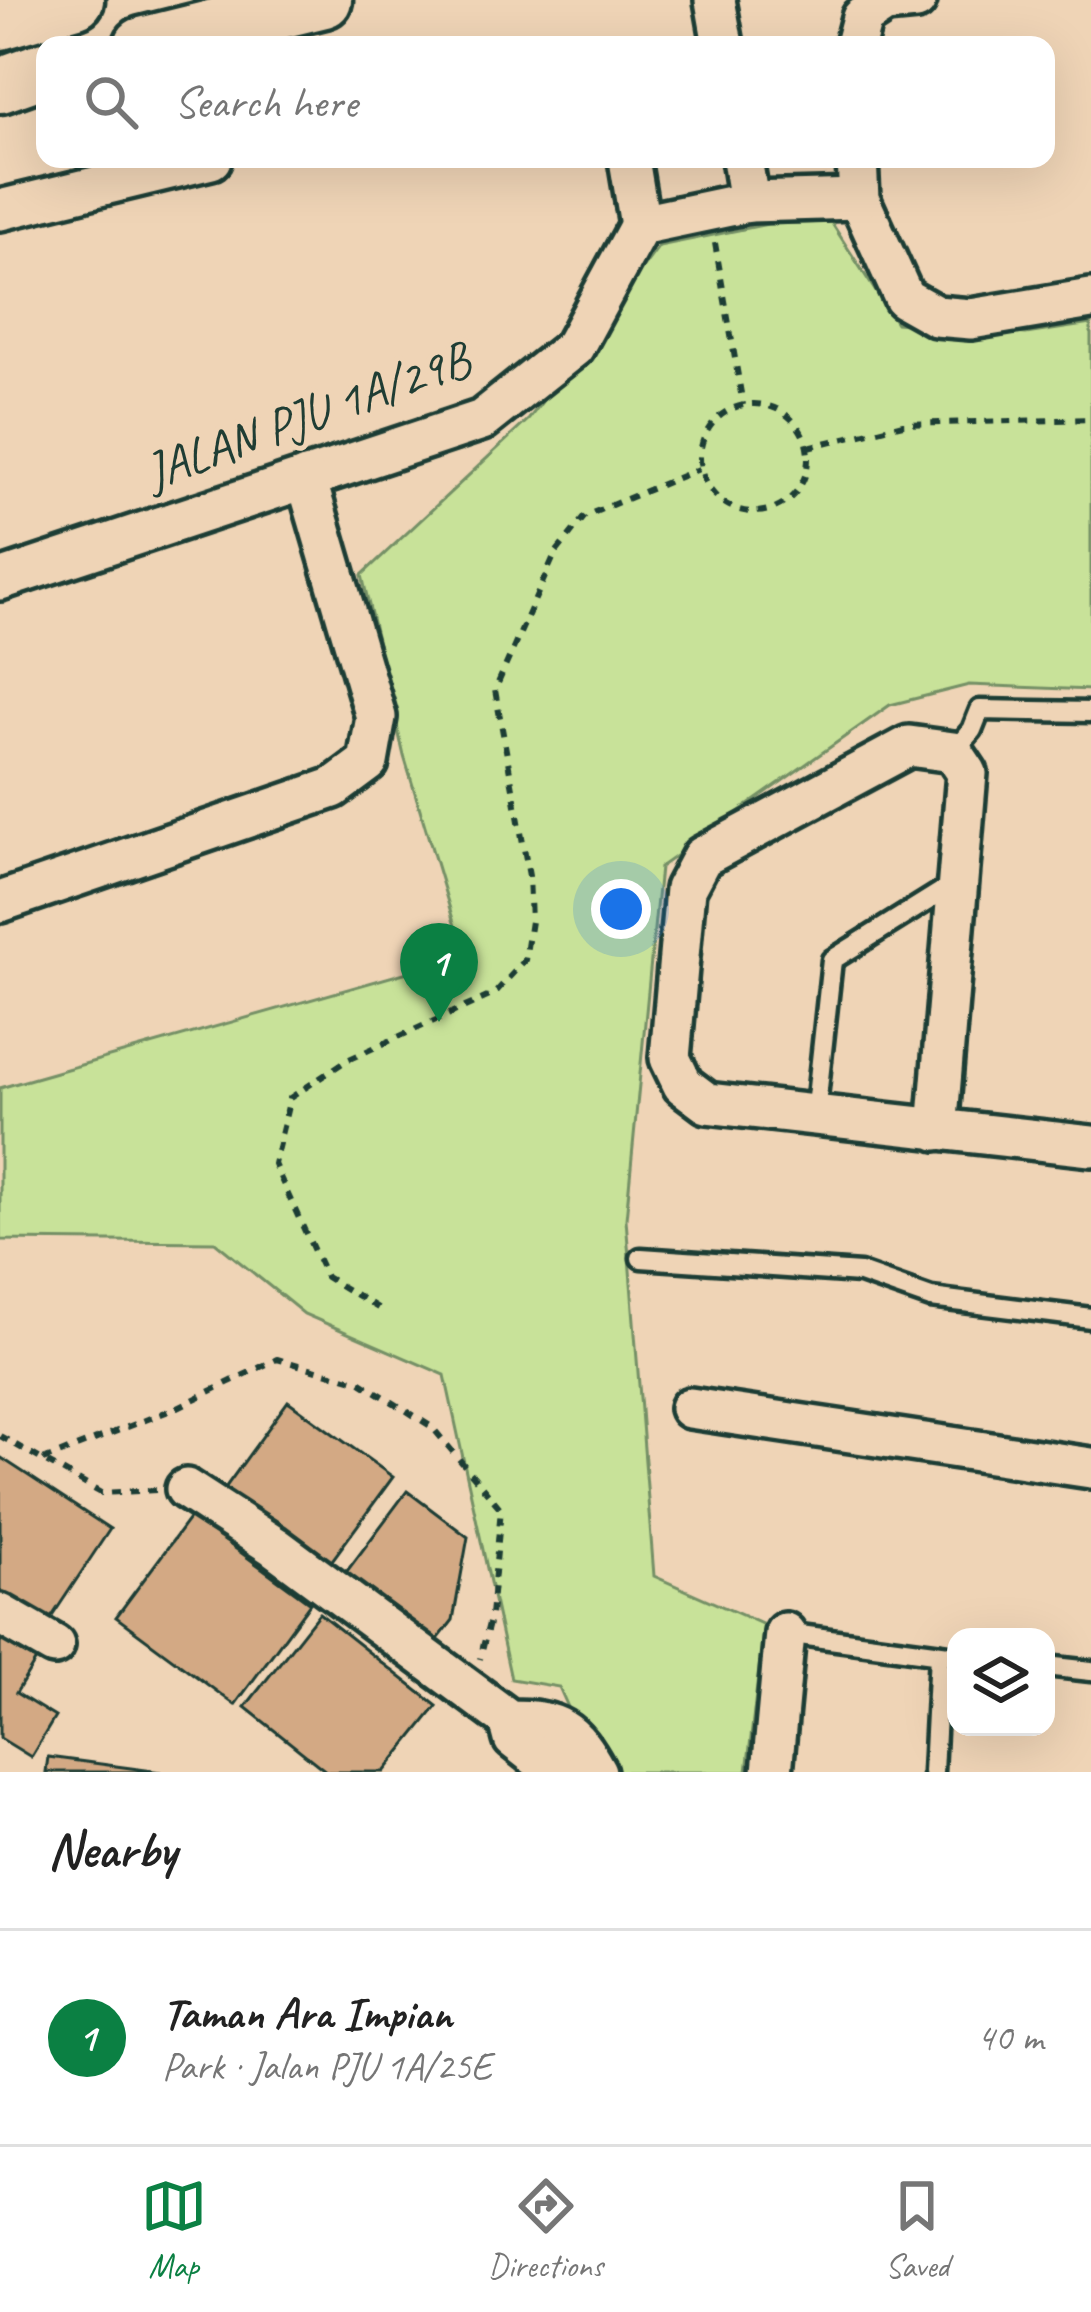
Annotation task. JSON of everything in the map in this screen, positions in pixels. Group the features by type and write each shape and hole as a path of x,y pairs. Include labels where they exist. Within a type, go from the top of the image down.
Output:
{"street":[{"path":"0,22 76,0"},
{"path":"178,36 324,0"},
{"path":"715,0 721,36"},
{"path":"857,36 862,18 885,4 916,0"},
{"path":"0,85 36,72"},
{"path":"0,210 174,168"},
{"path":"630,168 640,225 749,202 859,199"},
{"path":"743,168 749,202"},
{"path":"857,168 859,199 904,298 936,316 971,319 1091,299"},
{"name":"JALAN PJU 1A/29B","path":"0,580 482,420 574,346 640,225"},
{"path":"0,902 333,788 368,762 376,717 306,478"},
{"path":"937,1130 967,773 953,752 909,746 702,857 685,889 670,1058 683,1085 707,1103 937,1130 1091,1146"},
{"path":"690,1408 1091,1468"},
{"path":"185,1489 274,1546 509,1720 556,1724 581,1745 596,1772"},
{"path":"0,1614 54,1645"},
{"path":"772,1772 785,1633"},
{"path":"509,1720 514,1739 556,1772"}],"lane":[{"path":"953,752 972,730 980,710 1091,712"},
{"path":"815,1116 832,960 960,880"},
{"path":"641,1258 860,1273 931,1298 1091,1318"},
{"path":"785,1633 947,1655"},
{"path":"933,1772 947,1663"},
{"path":"1055,1667 1091,1671"}],"path":[{"path":"710,210 742,405"},
{"path":"764,404 784,413 799,428 808,448 808,469 800,489 785,504 765,512 743,512 723,504 708,489 699,469 707,428 723,413 742,405 764,404"},
{"path":"808,448 903,424 1091,419"},
{"path":"378,1308 326,1277 274,1164 290,1098 347,1060 494,994 524,960 531,920 529,876 495,690 556,554 585,516 699,469"},
{"path":"43,1460 176,1408 277,1359 361,1382 432,1427 501,1509 491,1615 473,1693"},
{"path":"0,1436 101,1493 185,1489"}],"green space":[{"path":"831,222 896,323 1026,334 1091,324 1091,690 969,685 890,705 660,867 626,1219 654,1576 764,1625 747,1772 597,1772 559,1687 511,1679 445,1375 304,1314 215,1242 0,1240 0,1088 464,956 404,756 362,575 529,419 659,246 768,224"}],"building":[{"path":"288,1401 393,1477 325,1570 220,1495"},
{"path":"0,1457 110,1529 45,1627 0,1597"},
{"path":"407,1491 468,1537 453,1620 432,1647 341,1579"},
{"path":"191,1516 310,1603 235,1705 116,1617"},
{"path":"319,1613 437,1706 384,1772 327,1772 245,1707"},
{"path":"0,1638 36,1660 16,1693 55,1717 31,1757 0,1738"},
{"path":"48,1757 161,1772 46,1772"}],"place":[{"name":"Taman Ara Impian","path":"439,1022"}]}
